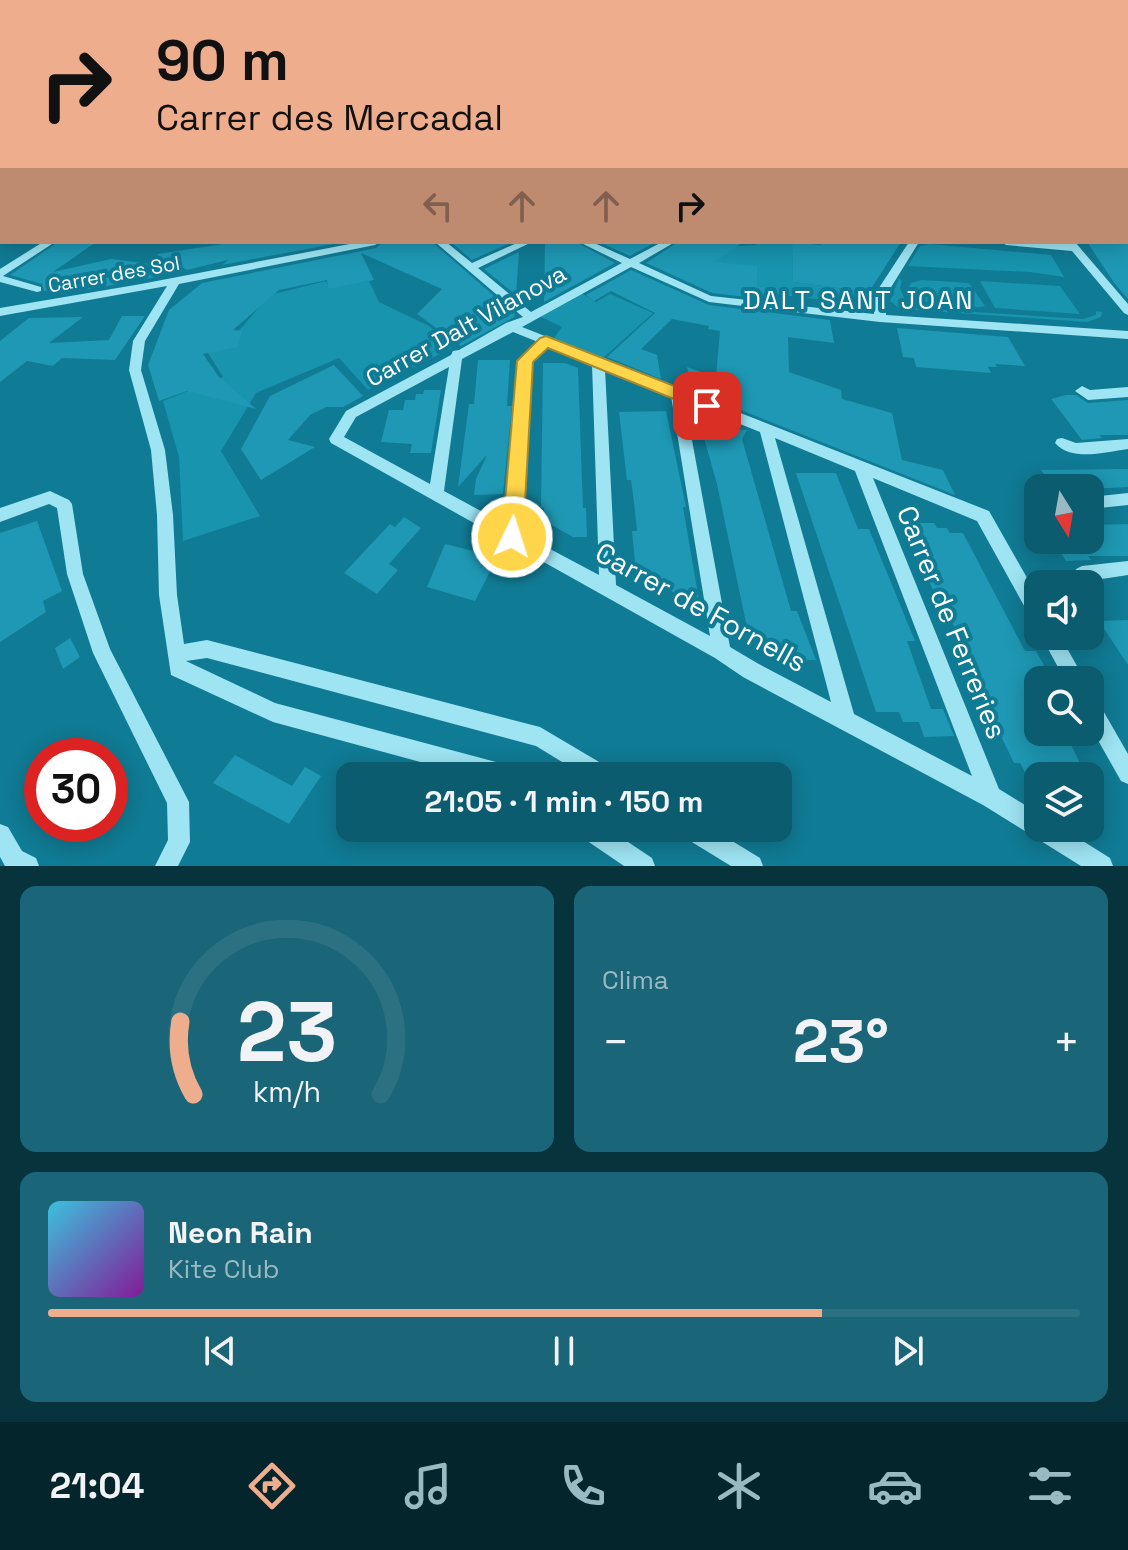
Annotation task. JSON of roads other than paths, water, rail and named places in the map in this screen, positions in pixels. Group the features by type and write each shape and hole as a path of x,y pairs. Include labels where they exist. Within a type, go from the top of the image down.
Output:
{"street":[{"path":"0,277 47,244"},
{"name":"Carrer des Sol","path":"0,312 174,283 364,244"},
{"path":"442,244 529,316"},
{"path":"470,268 523,244"},
{"path":"588,244 709,299 880,318 1128,335"},
{"name":"Carrer Dalt Vilanova","path":"336,439 351,414 457,354 666,244"},
{"path":"880,318 879,297 913,244"},
{"path":"1050,244 1072,245 1128,311"},
{"path":"0,277 37,289"},
{"path":"174,283 139,341 135,370 158,450 165,515 168,595 178,668 273,712 459,762"},
{"path":"510,326 983,516 1024,589"},
{"path":"512,537 525,361 546,341"},
{"path":"436,496 457,354"},
{"path":"598,362 608,590"},
{"path":"1082,391 1088,395 1128,392"},
{"path":"677,394 722,652"},
{"path":"766,430 846,721"},
{"name":"Carrer de Fornells","path":"336,439 750,670 1024,817"},
{"path":"1062,443 1074,449 1128,444"},
{"name":"Carrer de Ferreries","path":"861,467 991,797"},
{"path":"0,515 50,497 64,504 75,574 102,653 178,802 179,842 166,866"},
{"path":"1104,502 1128,499"},
{"path":"1104,571 1128,568"},
{"path":"177,654 207,649 540,737 581,762"},
{"path":"1104,732 1128,774"},
{"path":"0,835 14,859 28,866"},
{"path":"609,842 644,866"},
{"path":"713,842 752,866"},
{"name":"Carrer de Fornells","path":"1064,842 1102,866"}],"district":[{"name":"DALT SANT JOAN","path":"859,300"}]}
